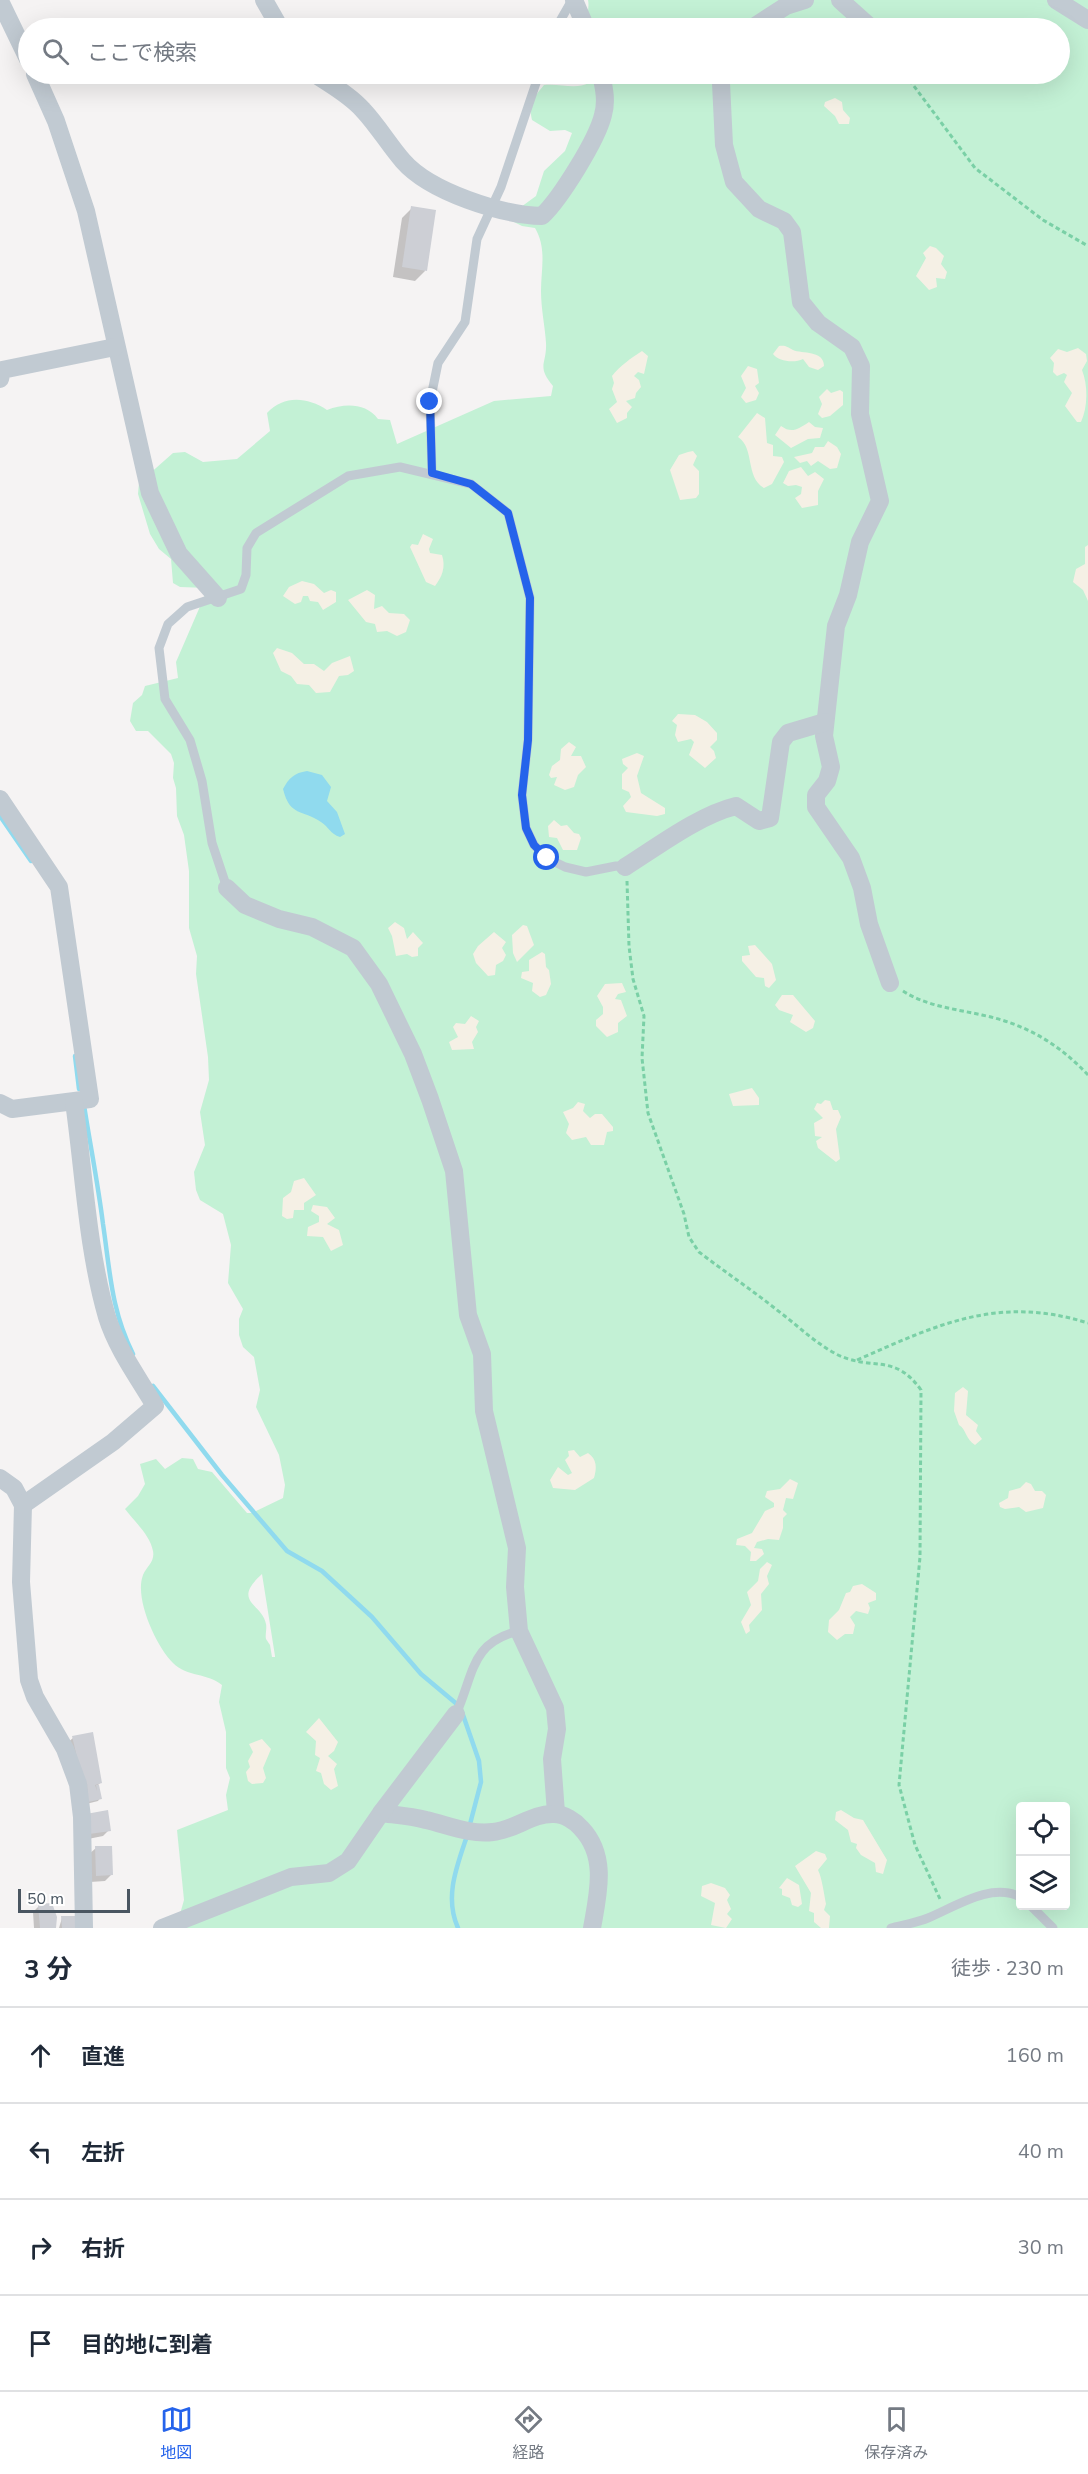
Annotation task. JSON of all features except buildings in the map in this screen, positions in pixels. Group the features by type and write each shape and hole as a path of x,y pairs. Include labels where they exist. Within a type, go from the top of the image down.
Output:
{"street":[{"path":"264,0 274,18"},
{"path":"573,0 581,18"},
{"path":"767,18 786,6 805,0"},
{"path":"840,0 860,18"},
{"path":"1056,0 1088,20"},
{"path":"0,1 18,39"},
{"path":"39,84 56,121 86,211 115,347 150,493 161,521 179,554 218,598"},
{"path":"329,84 363,109 403,161 429,183 457,196 529,216 542,216 573,176 603,116 606,96 603,84"},
{"path":"721,84 723,136 734,182 759,209 784,221 792,232 801,302 818,323 852,347 861,366 860,414 880,501 860,542 848,595 836,626 824,736 831,767 827,781 816,795 816,807 851,858 862,888 868,924 890,983"},
{"path":"0,379 2,370 115,347"},
{"path":"625,867 702,819 725,809 736,806 759,820 770,818 781,742 788,733 825,722"},
{"path":"0,799 59,887 90,1099 12,1109 0,1103"},
{"path":"227,888 246,905 279,919 312,927 354,948 379,984 412,1054 454,1171 468,1315 482,1354 484,1411 516,1548 515,1587 519,1631 555,1708 557,1729 552,1758 556,1813"},
{"path":"23,1505 113,1442 155,1406 122,1351 108,1317 94,1250 74,1102"},
{"path":"0,1478 14,1488 23,1505 21,1582 29,1680 35,1697 65,1749 78,1784 82,1817 84,1928"},
{"path":"162,1928 291,1877 328,1873 355,1854 381,1813 460,1706"},
{"path":"381,1813 424,1819 464,1830 494,1832 531,1817 556,1813 574,1821 588,1836 597,1852 600,1870 592,1928"}],"lane":[{"path":"562,18 573,0"},
{"path":"432,473 430,402 438,363 465,322 477,238 493,206 536,84"},
{"path":"227,888 212,843 202,782 190,740 165,699 159,648 168,624 187,607 241,589 246,575 247,548 256,533 348,476 399,467 471,484 508,513 530,598 528,740 522,795 526,828 534,845 547,858 565,867 586,872 616,866 625,867"},
{"path":"460,1706 474,1665 485,1646 498,1637 519,1631"},
{"path":"891,1928 1004,1891 1016,1896"},
{"path":"1036,1910 1053,1928"}],"path":[{"path":"912,84 975,168 1043,220 1088,246"},
{"path":"625,867 632,968 644,1016 642,1058 648,1113 684,1214 689,1237 699,1252 802,1331 836,1354 855,1361 899,1368 910,1374 921,1390 920,1557 899,1785 915,1845 945,1910"},
{"path":"890,983 909,995 934,1005 1009,1021 1043,1036 1064,1050 1088,1075"},
{"path":"855,1361 919,1332 971,1315 1022,1311 1060,1314 1088,1323"}],"green space":[{"path":"588,0 1088,0 1088,1928 176,1928 184,1900 177,1830 228,1810 226,1795 230,1778 226,1768 226,1732 219,1702 222,1685 210,1678 185,1671 173,1663 160,1645 148,1621 141,1585 143,1575 152,1561 153,1551 145,1534 125,1509 138,1496 145,1484 140,1464 156,1459 165,1469 182,1458 193,1459 198,1469 212,1472 247,1513 252,1513 283,1498 285,1485 279,1455 256,1407 260,1390 254,1357 243,1347 239,1335 239,1319 243,1309 228,1283 231,1245 223,1214 200,1200 196,1190 194,1172 205,1145 200,1112 209,1080 208,1057 196,974 197,956 189,928 189,871 184,835 177,816 176,788 173,778 174,763 171,754 148,731 136,731 130,721 133,703 142,695 145,686 178,678 176,662 208,588 180,587 173,583 171,559 159,549 150,534 138,494 139,483 173,453 185,452 203,462 237,459 270,431 267,413 288,401 304,400 327,410 341,406 361,407 378,419 390,420 397,444 494,401 551,396 553,386 544,369 546,343 541,298 541,243 535,228 522,226 506,218 536,196 544,171 565,151 572,133 565,130 550,131 532,120 533,101 544,85 1070,84 1070,18 587,18","holes":["262,1574 275,1657 272,1657 270,1645 266,1639 263,1617 249,1597 253,1583"]}],"sand":[{"path":"835,98 842,102 843,110 850,118 849,124 839,124 835,116 824,106 825,102"},
{"path":"930,246 936,248 944,256 941,264 947,272 945,279 936,278 937,287 929,290 916,276 926,258 923,253"},
{"path":"779,346 817,355 823,361 824,366 818,370 809,367 803,359 792,361 779,359 773,354"},
{"path":"1078,348 1086,354 1087,361 1082,370 1086,396 1081,422 1077,422 1065,406 1072,393 1064,382 1067,375 1064,373 1057,376 1053,372 1054,363 1050,358 1058,349 1067,352"},
{"path":"642,351 648,356 644,374 638,372 634,376 639,380 641,387 635,398 626,401 632,407 627,413 627,418 617,423 609,409 617,402 612,389 614,383 612,376"},
{"path":"748,366 757,369 759,383 755,386 759,393 756,400 746,403 741,397 746,388 741,376"},
{"path":"827,389 831,393 840,390 843,392 843,405 830,416 822,418 818,414 822,404 819,397"},
{"path":"757,413 765,418 767,443 773,445 773,456 782,457 784,462 772,484 764,488 754,477 747,448 738,437"},
{"path":"809,422 815,427 823,428 820,438 808,439 791,448 775,435 781,426 792,430"},
{"path":"828,441 837,447 841,454 837,468 830,469 818,461 811,466 807,461 800,463 794,457 812,453 815,447 824,447"},
{"path":"693,451 697,456 693,465 699,471 699,494 696,498 680,500 670,470 679,455"},
{"path":"801,467 808,476 815,472 824,479 818,491 818,505 802,508 795,498 801,494 802,487 788,486 783,483 789,471"},
{"path":"423,534 433,539 429,549 430,553 442,555 443,559 443,572 435,586 426,582 410,547 412,544 418,545"},
{"path":"1088,545 1088,601 1083,590 1073,582 1076,569 1085,564 1085,547"},
{"path":"302,581 314,584 324,593 331,590 336,592 336,602 323,610 318,602 310,601 308,596 303,596 301,602 295,604 283,596 289,587"},
{"path":"367,590 375,595 374,609 382,606 389,613 404,614 410,620 406,632 397,636 387,631 377,632 375,624 366,622 348,600"},
{"path":"277,648 292,653 304,664 314,664 324,671 332,663 350,656 354,671 348,675 339,676 330,692 316,693 309,685 297,684 291,676 281,671 273,653"},
{"path":"678,714 695,715 707,722 717,733 717,740 710,747 716,758 705,768 689,755 694,742 691,739 678,742 675,735 677,725 672,721"},
{"path":"569,742 576,747 571,756 581,756 586,767 578,775 574,787 565,790 554,785 557,777 551,778 549,775 552,766 560,760 561,749"},
{"path":"637,753 644,756 637,776 641,793 665,808 665,814 657,816 626,812 623,806 631,797 629,792 622,789 622,774 628,768 623,764 622,759"},
{"path":"554,820 561,826 567,825 574,833 579,834 581,838 577,850 563,850 557,838 549,837 548,826"},
{"path":"395,922 404,928 407,939 413,932 423,943 418,948 418,956 412,957 407,954 396,956 388,928"},
{"path":"523,925 527,926 534,945 517,962 513,953 512,935"},
{"path":"494,932 506,942 502,948 506,955 503,961 496,965 495,975 488,976 476,963 473,954 478,946"},
{"path":"755,945 772,964 776,980 769,988 765,986 764,978 756,977 742,961 742,956 750,955 748,946"},
{"path":"542,952 545,954 551,984 546,995 540,997 532,991 533,983 521,978 522,972 529,971 529,960"},
{"path":"622,983 626,992 618,994 615,999 621,1000 627,1016 618,1023 618,1032 607,1037 596,1026 596,1020 603,1014 603,1007 597,996 605,984"},
{"path":"782,995 793,995 815,1021 813,1028 806,1032 790,1022 793,1015 779,1010 775,1005"},
{"path":"471,1016 479,1021 476,1027 478,1032 472,1042 474,1049 452,1050 449,1042 458,1037 453,1027 456,1023 465,1024"},
{"path":"752,1088 759,1098 759,1105 733,1106 729,1094"},
{"path":"825,1100 830,1101 833,1110 838,1110 841,1117 836,1129 840,1159 836,1162 818,1148 816,1141 822,1137 815,1136 814,1123 823,1118 814,1109 817,1103 821,1104"},
{"path":"578,1102 585,1104 583,1111 590,1118 595,1114 602,1114 613,1127 613,1131 607,1132 604,1145 591,1145 586,1137 572,1140 566,1133 569,1124 563,1112 573,1108"},
{"path":"304,1178 316,1195 304,1203 304,1210 294,1210 293,1218 287,1219 282,1216 283,1198 291,1192 294,1181"},
{"path":"313,1205 327,1207 335,1218 327,1224 339,1230 343,1245 331,1251 323,1237 307,1236 308,1227 319,1222 319,1216 311,1211"},
{"path":"963,1387 968,1391 966,1415 978,1425 976,1431 982,1439 975,1445 959,1425 954,1411 955,1393"},
{"path":"574,1450 580,1457 588,1453 593,1458 596,1467 594,1478 575,1490 553,1488 550,1480 558,1467 568,1475 572,1473 565,1460 569,1456 568,1451"},
{"path":"790,1479 798,1483 793,1499 786,1498 783,1510 787,1514 783,1518 779,1540 768,1539 757,1542 754,1548 762,1549 764,1554 756,1561 750,1561 751,1552 745,1546 736,1545 737,1539 752,1533 765,1511 774,1507 774,1503 765,1497 767,1491 780,1489"},
{"path":"1026,1482 1031,1484 1035,1491 1042,1491 1046,1495 1043,1508 1026,1512 1019,1507 1005,1509 1000,1507 999,1503 1008,1498 1009,1491 1020,1488"},
{"path":"767,1562 772,1565 767,1576 769,1584 761,1594 762,1610 749,1625 750,1631 746,1634 741,1622 751,1605 747,1592 758,1581 760,1569"},
{"path":"862,1584 876,1593 876,1600 868,1603 870,1608 868,1614 856,1611 850,1617 855,1625 853,1634 845,1634 837,1640 828,1632 829,1620 839,1610 846,1593 850,1592 853,1586"},
{"path":"319,1718 338,1742 334,1751 328,1756 337,1764 334,1769 338,1786 331,1790 324,1784 321,1773 316,1771 320,1758 315,1755 316,1741 306,1732"},
{"path":"262,1739 271,1749 263,1768 266,1778 263,1783 252,1784 248,1781 246,1772 250,1767 248,1761 253,1752 249,1744"},
{"path":"841,1810 854,1818 863,1820 887,1860 883,1874 876,1872 875,1863 861,1855 856,1848 857,1844 851,1842 848,1830 835,1820 836,1812"},
{"path":"816,1851 825,1854 827,1859 818,1870 826,1904 824,1910 830,1916 829,1928 821,1928 814,1922 814,1913 809,1911 811,1893 795,1866"},
{"path":"787,1878 799,1885 802,1904 798,1907 792,1905 790,1898 782,1895 782,1889 779,1888"},
{"path":"711,1883 725,1888 730,1895 727,1900 731,1909 727,1914 732,1919 726,1928 711,1925 715,1903 701,1896 702,1886"}],"water":[{"path":"307,771 322,775 331,787 327,801 337,812 345,834 340,837 321,822 293,808 286,798 283,789 287,782 295,775"}],"waterway":[{"path":"0,816 31,861"},
{"path":"75,1056 79,1089"},
{"path":"84,1105 112,1290 120,1322 133,1354"},
{"path":"153,1386 222,1475 287,1551 322,1571 372,1617 421,1674 458,1705"},
{"path":"462,1712 479,1761 481,1782 469,1828"},
{"path":"458,1928 452,1905 452,1893 456,1870 467,1836"}],"route":[{"path":"430,402 432,473 471,484 508,513 521,560 530,598 528,740 522,795 526,828 534,845 547,858"}]}
